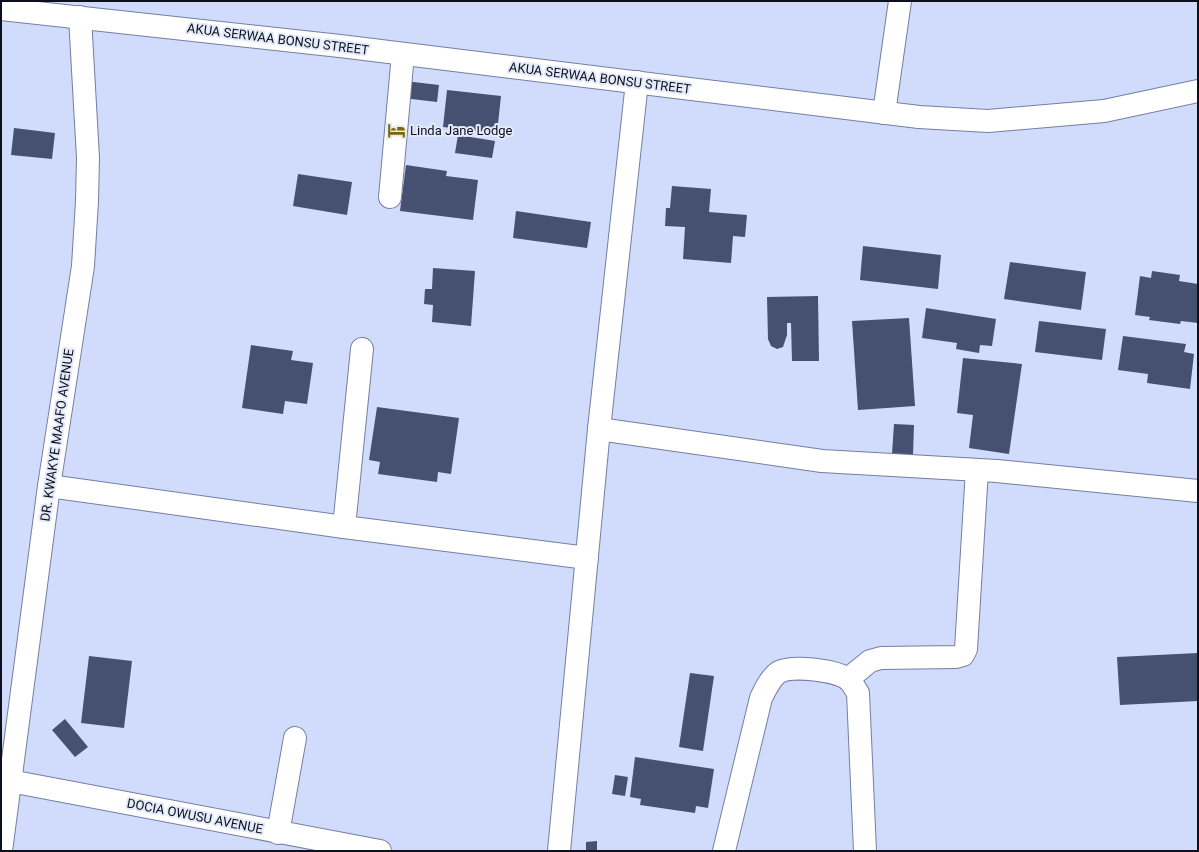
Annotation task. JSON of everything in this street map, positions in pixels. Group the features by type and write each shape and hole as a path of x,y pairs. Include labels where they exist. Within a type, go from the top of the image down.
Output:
{"street":[{"path":"884,113 900,1"},
{"name":"AKUA SERWAA BONSU STREET","path":"1,9 403,54 884,113 982,120 1104,111 1198,91"},
{"name":"DR. KWAKYE MAAFO AVENUE","path":"1,851 49,486 83,266 86,231 88,158 80,17"},
{"path":"390,197 403,54"},
{"path":"559,851 599,429 637,82"},
{"path":"344,527 362,349"},
{"path":"599,429 822,461 977,470 1198,491"},
{"path":"848,680 870,661 881,658 956,657 963,655 966,649 977,470"},
{"path":"49,486 344,527 587,558"},
{"path":"724,851 761,698 769,684 778,673 791,669 835,674 848,680 858,693 865,851"},
{"path":"278,833 295,738"},
{"name":"DOCIA OWUSU AVENUE","path":"10,781 127,802 278,833 380,851"}],"building":[{"path":"405,81 439,85 437,102 403,98"},
{"path":"447,90 501,96 497,133 443,127"},
{"path":"14,128 55,133 52,159 11,155"},
{"path":"458,135 495,141 492,158 455,153"},
{"path":"406,165 447,171 446,176 478,180 473,220 400,211"},
{"path":"298,174 352,182 347,215 293,206"},
{"path":"672,186 711,189 709,212 747,215 745,237 733,236 731,263 683,259 685,227 665,226 666,208 670,208"},
{"path":"516,211 591,222 587,248 513,238"},
{"path":"863,246 941,255 938,289 860,280"},
{"path":"1010,262 1086,272 1081,310 1004,299"},
{"path":"433,268 475,271 471,326 432,322 433,305 424,304 425,289 432,289"},
{"path":"1152,271 1180,275 1179,281 1198,284 1198,323 1181,321 1180,324 1149,320 1150,317 1135,315 1140,276 1151,278"},
{"path":"818,296 819,361 792,361 791,323 787,323 787,335 783,347 777,349 771,346 768,339 767,297"},
{"path":"926,308 996,319 992,346 980,345 979,353 956,349 957,343 922,338"},
{"path":"909,318 915,406 858,410 852,321"},
{"path":"1039,321 1106,329 1102,360 1035,352"},
{"path":"1123,336 1186,344 1184,352 1194,354 1190,389 1147,383 1148,374 1118,370"},
{"path":"251,345 293,351 291,360 313,363 307,404 285,401 283,414 242,408"},
{"path":"963,358 1022,364 1009,454 969,448 973,415 957,413"},
{"path":"377,407 459,418 451,474 438,472 437,482 378,474 380,462 369,460"},
{"path":"894,424 914,425 913,455 892,454"},
{"path":"1198,653 1198,701 1120,705 1117,657"},
{"path":"89,656 132,661 124,728 81,723"},
{"path":"690,673 714,676 703,751 679,747"},
{"path":"65,719 88,747 75,757 52,730"},
{"path":"635,757 714,769 708,808 696,806 695,813 640,805 641,799 630,797"},
{"path":"615,775 628,777 625,796 612,794"},
{"path":"597,841 597,851 586,851 586,842"}],"place":[{"name":"Linda Jane Lodge","path":"397,130"}]}
